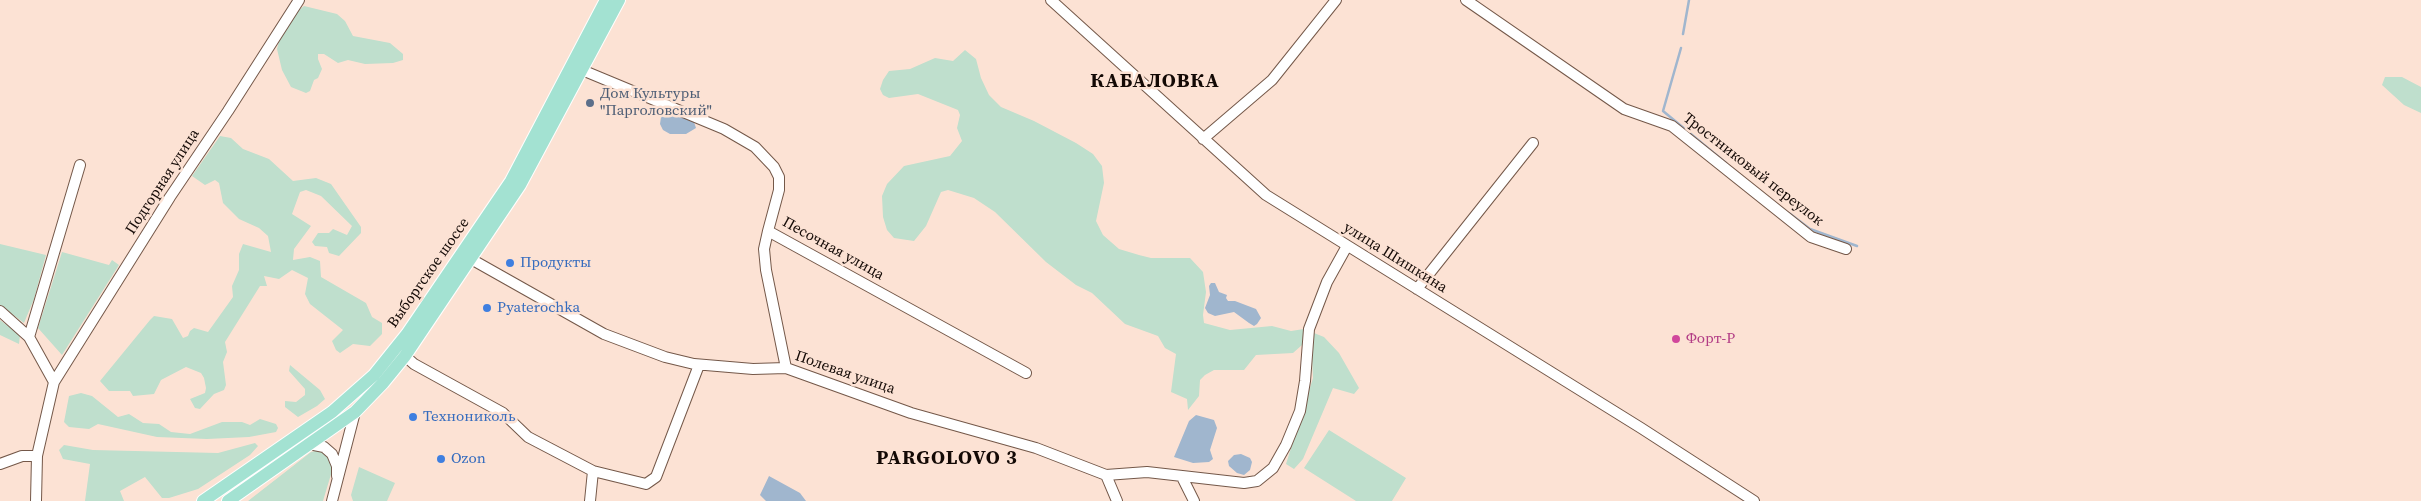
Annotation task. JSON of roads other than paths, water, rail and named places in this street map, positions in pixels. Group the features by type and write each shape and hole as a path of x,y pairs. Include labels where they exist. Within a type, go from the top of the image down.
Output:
{"main road":[{"name":"Выборгское шоссе","path":"203,501 332,412 374,375 396,349 414,326 511,181 606,0"},
{"name":"Выборгское шоссе","path":"228,501 355,412 383,384 405,356 520,185 619,0"}],"street":[{"name":"Подгорная улица","path":"36,501 37,456 54,382 170,197 299,0"},
{"name":"улица Шишкина","path":"1051,0 1266,195 1641,428 1754,501"},
{"path":"1203,139 1272,80 1336,0"},
{"name":"Тростниковый переулок","path":"1466,0 1624,109 1672,126 1811,237 1846,248"},
{"name":"Песочная улица","path":"582,70 724,129 755,147 774,167 779,177 779,190 768,230 1026,373"},
{"path":"1417,289 1533,143"},
{"path":"29,337 80,165"},
{"path":"768,230 764,248 766,270 786,368"},
{"path":"1117,501 1106,475 1147,472 1244,483 1257,481 1273,468 1286,445 1300,411 1305,381 1309,329 1327,282 1347,246"},
{"name":"Полевая улица","path":"471,259 604,334 665,357 699,364 752,370 786,368 911,413 1036,448 1106,475"},
{"path":"0,311 29,337 54,382"},
{"path":"405,356 414,364 503,412 528,437 593,471 646,484 656,477 699,364"},
{"path":"332,501 355,412"},
{"path":"309,444 324,447 332,454 337,466 338,482"},
{"path":"0,464 22,456 37,456"},
{"path":"590,501 593,471"},
{"path":"1182,477 1194,501"}],"water":[{"path":"662,110 694,122 696,128 686,134 670,134 663,130 660,124"},
{"path":"1211,283 1215,283 1219,292 1227,295 1228,301 1235,301 1256,309 1261,318 1257,324 1254,326 1234,312 1215,316 1208,313 1205,308 1210,295 1209,286"},
{"path":"1196,415 1214,420 1217,428 1210,450 1213,459 1209,462 1193,463 1174,457 1189,421"},
{"path":"1241,454 1250,458 1252,462 1250,470 1244,475 1237,473 1229,466 1228,461 1234,455"},
{"path":"769,476 800,493 806,501 766,501 760,495"}],"waterway":[{"path":"1683,34 1689,0"},
{"path":"1681,48 1663,111 1726,163"},
{"path":"1789,213 1810,229 1857,246"}],"place":[{"name":"Дом Культуры \"Парголовский\"","path":"590,103"},
{"name":"Продукты","path":"510,263"},
{"name":"Pyaterochka","path":"487,308"},
{"name":"Форт-Р","path":"1676,339"},
{"name":"Технониколь","path":"413,417"},
{"name":"Ozon","path":"441,459"}],"district":[{"name":"КАБАЛОВКА","path":"1155,82"},
{"name":"PARGOLOVO 3","path":"947,459"}]}
